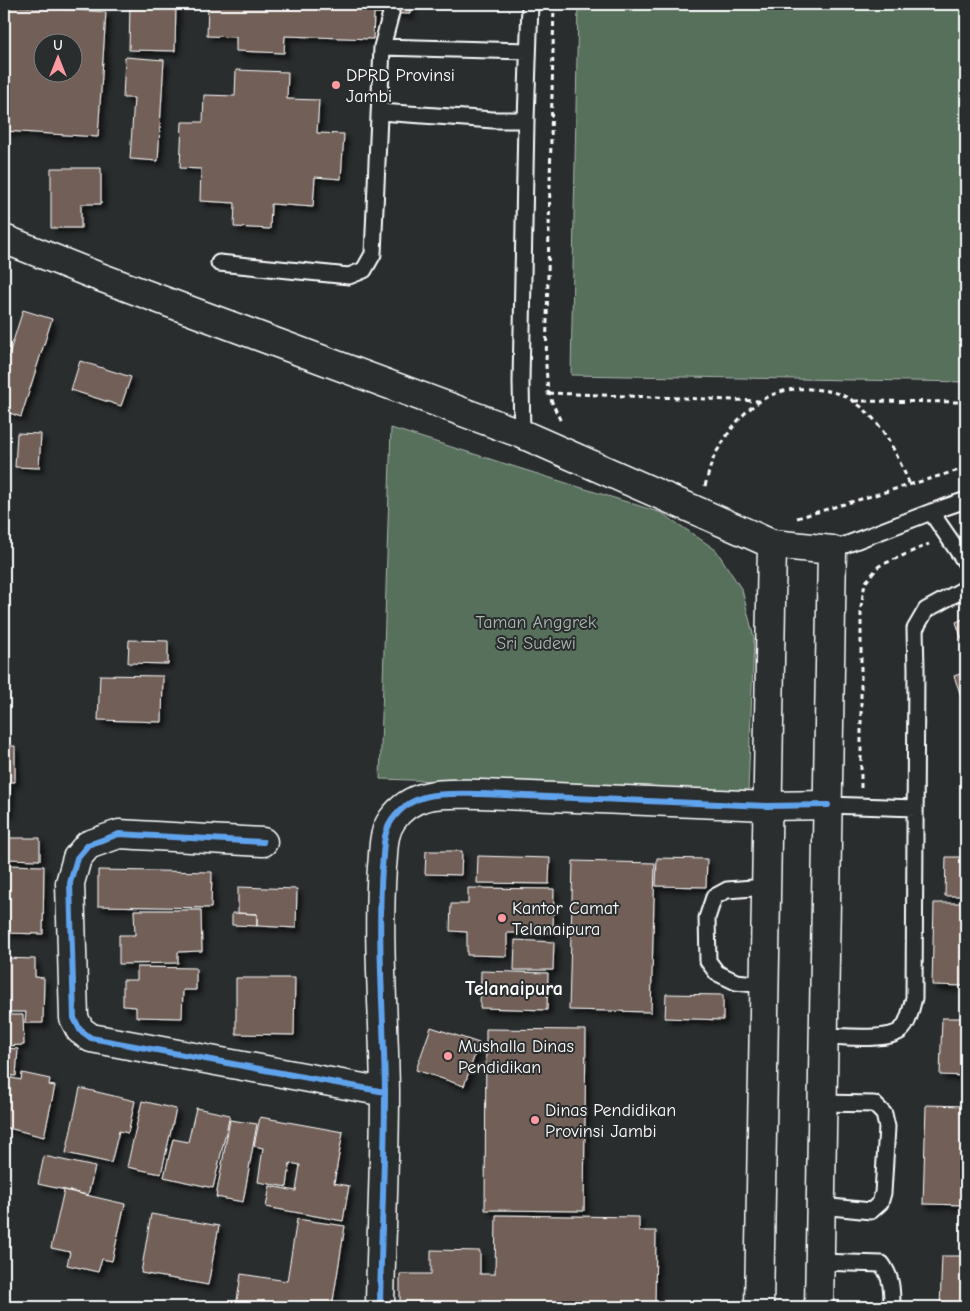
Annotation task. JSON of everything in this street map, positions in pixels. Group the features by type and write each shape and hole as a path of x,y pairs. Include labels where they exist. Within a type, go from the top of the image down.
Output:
{"main road":[{"path":"4,239 522,434 772,544 832,550 819,1307"},
{"path":"759,1307 772,544"},
{"path":"380,1307 384,1092 380,906 385,834 391,821 406,804 416,798 443,794 481,794 768,806 828,805"},
{"path":"263,842 119,834 88,845 77,858 70,883 74,1018 80,1030 91,1038 384,1092"}],"lane":[{"path":"522,434 521,382 530,4"},
{"path":"219,263 349,276 364,270 373,254 382,47 391,13"},
{"path":"382,47 528,51"},
{"path":"380,112 493,120 526,120"},
{"path":"832,550 966,500"},
{"path":"931,512 966,563"},
{"path":"824,1036 881,1037 900,1031 906,1024 914,998 914,630 926,610 966,588"},
{"path":"828,805 915,808"},
{"path":"764,986 736,982 717,973 708,961 707,918 714,897 727,890 766,887"},
{"path":"821,1206 871,1211 880,1203 883,1193 887,1127 884,1114 874,1104 822,1103"},
{"path":"819,1262 882,1264 888,1273 892,1287 892,1307"}],"path":[{"path":"554,4 546,365 548,394 560,421 566,427"},
{"path":"704,489 715,455 743,413 760,401 780,391 801,388 829,390 853,401 870,416 886,436 899,459 910,485"},
{"path":"548,394 760,401"},
{"path":"853,401 966,402"},
{"path":"794,519 966,468"},
{"path":"861,806 861,607 865,583 878,566 948,536"}],"green space":[{"path":"578,4 966,4 966,382 571,375"},
{"name":"Taman Anggrek Sri Sudewi","path":"391,428 662,513 716,550 742,590 754,638 748,791 380,779"}],"building":[{"path":"130,4 176,4 175,51 129,50"},
{"path":"208,4 410,4 410,14 374,13 373,39 285,36 284,53 236,51 236,37 207,36"},
{"path":"4,5 106,12 98,137 4,131"},
{"path":"125,57 164,60 158,161 130,159 134,98 123,98"},
{"path":"236,70 288,72 287,99 319,100 317,133 344,134 341,179 315,177 313,207 271,204 270,229 234,227 235,203 200,201 201,169 180,168 182,122 203,122 204,95 235,96"},
{"path":"51,168 101,168 101,204 81,204 81,228 51,228"},
{"path":"23,310 52,319 21,417 4,411 4,370"},
{"path":"4,346 10,348 4,368"},
{"path":"80,361 131,377 121,406 71,390"},
{"path":"17,433 41,434 39,468 15,467"},
{"path":"966,618 966,651 956,622"},
{"path":"129,640 168,641 168,664 128,663"},
{"path":"966,672 966,710 954,676"},
{"path":"100,675 163,676 162,722 98,720"},
{"path":"4,746 15,746 15,782 4,782"},
{"path":"4,783 10,784 9,814 4,814"},
{"path":"4,838 40,838 40,860 4,859"},
{"path":"426,851 462,851 461,875 425,874"},
{"path":"478,856 550,858 549,884 477,883"},
{"path":"946,857 966,857 966,896 945,896"},
{"path":"657,858 707,859 706,887 656,886"},
{"path":"573,861 655,863 651,1012 569,1010"},
{"path":"4,865 44,866 43,934 4,933"},
{"path":"98,870 212,872 211,908 98,906"},
{"path":"238,887 297,889 296,928 257,926 257,914 238,913"},
{"name":"Kantor Camat Telanaipura","path":"468,888 554,889 553,933 507,933 507,956 467,955 467,932 450,931 451,904 468,904"},
{"path":"934,903 966,903 966,986 932,985"},
{"path":"134,910 201,910 202,951 178,952 178,963 119,964 119,935 135,935"},
{"path":"232,913 257,914 257,926 232,925"},
{"path":"515,940 554,942 553,970 514,970"},
{"path":"4,958 35,959 35,977 44,978 43,1023 25,1023 26,1012 7,1012 7,1008 4,1007"},
{"path":"137,967 196,968 196,990 183,990 182,1018 136,1017 136,1007 123,1006 123,980 137,980"},
{"path":"481,971 548,973 547,1010 480,1008"},
{"path":"236,978 295,978 294,1035 236,1034"},
{"path":"666,994 723,995 723,1020 665,1018"},
{"path":"4,1015 23,1015 24,1045 4,1046"},
{"path":"942,1018 966,1018 966,1076 940,1075"},
{"name":"Mushalla Dinas Pendidikan","path":"431,1027 479,1043 464,1086 416,1070"},
{"name":"Dinas Pendidikan Provinsi Jambi","path":"486,1029 586,1030 584,1211 485,1210"},
{"path":"4,1048 18,1049 16,1076 4,1075"},
{"path":"22,1073 50,1079 49,1085 55,1086 44,1137 4,1127 4,1092 7,1077 21,1080"},
{"path":"80,1088 135,1101 128,1133 119,1131 111,1163 66,1153"},
{"path":"142,1101 176,1109 161,1174 127,1167"},
{"path":"926,1105 966,1106 966,1205 923,1204"},
{"path":"196,1108 230,1115 213,1188 164,1177 173,1139 188,1142"},
{"path":"260,1117 343,1132 334,1183 349,1186 343,1221 266,1207 270,1186 296,1191 300,1165 290,1163 287,1187 258,1182 263,1148 254,1146"},
{"path":"230,1120 257,1124 243,1202 216,1197"},
{"path":"44,1156 95,1167 88,1195 38,1184"},
{"path":"64,1190 125,1204 112,1261 102,1259 98,1272 67,1265 70,1252 51,1248"},
{"path":"151,1214 219,1226 208,1285 141,1273"},
{"path":"496,1215 639,1217 639,1231 656,1231 655,1307 400,1305 400,1274 431,1274 431,1250 480,1251 480,1274 495,1274"},
{"path":"297,1219 345,1226 332,1307 236,1307 241,1274 287,1281"},
{"path":"942,1256 966,1256 966,1307 940,1307"}],"cycle path":[{"path":"380,1307 385,1091 380,951 381,895 384,843 392,820 410,803 432,795 444,794 767,806 828,805"},
{"path":"263,842 119,834 88,845 77,858 70,883 74,1018 80,1030 91,1038 385,1092"}],"place":[{"name":"DPRD Provinsi Jambi","path":"336,85"},
{"name":"Kantor Camat Telanaipura","path":"502,918"},
{"name":"Mushalla Dinas Pendidikan","path":"448,1056"},
{"name":"Dinas Pendidikan Provinsi Jambi","path":"535,1120"}],"district":[{"name":"Telanaipura","path":"514,988"}]}
